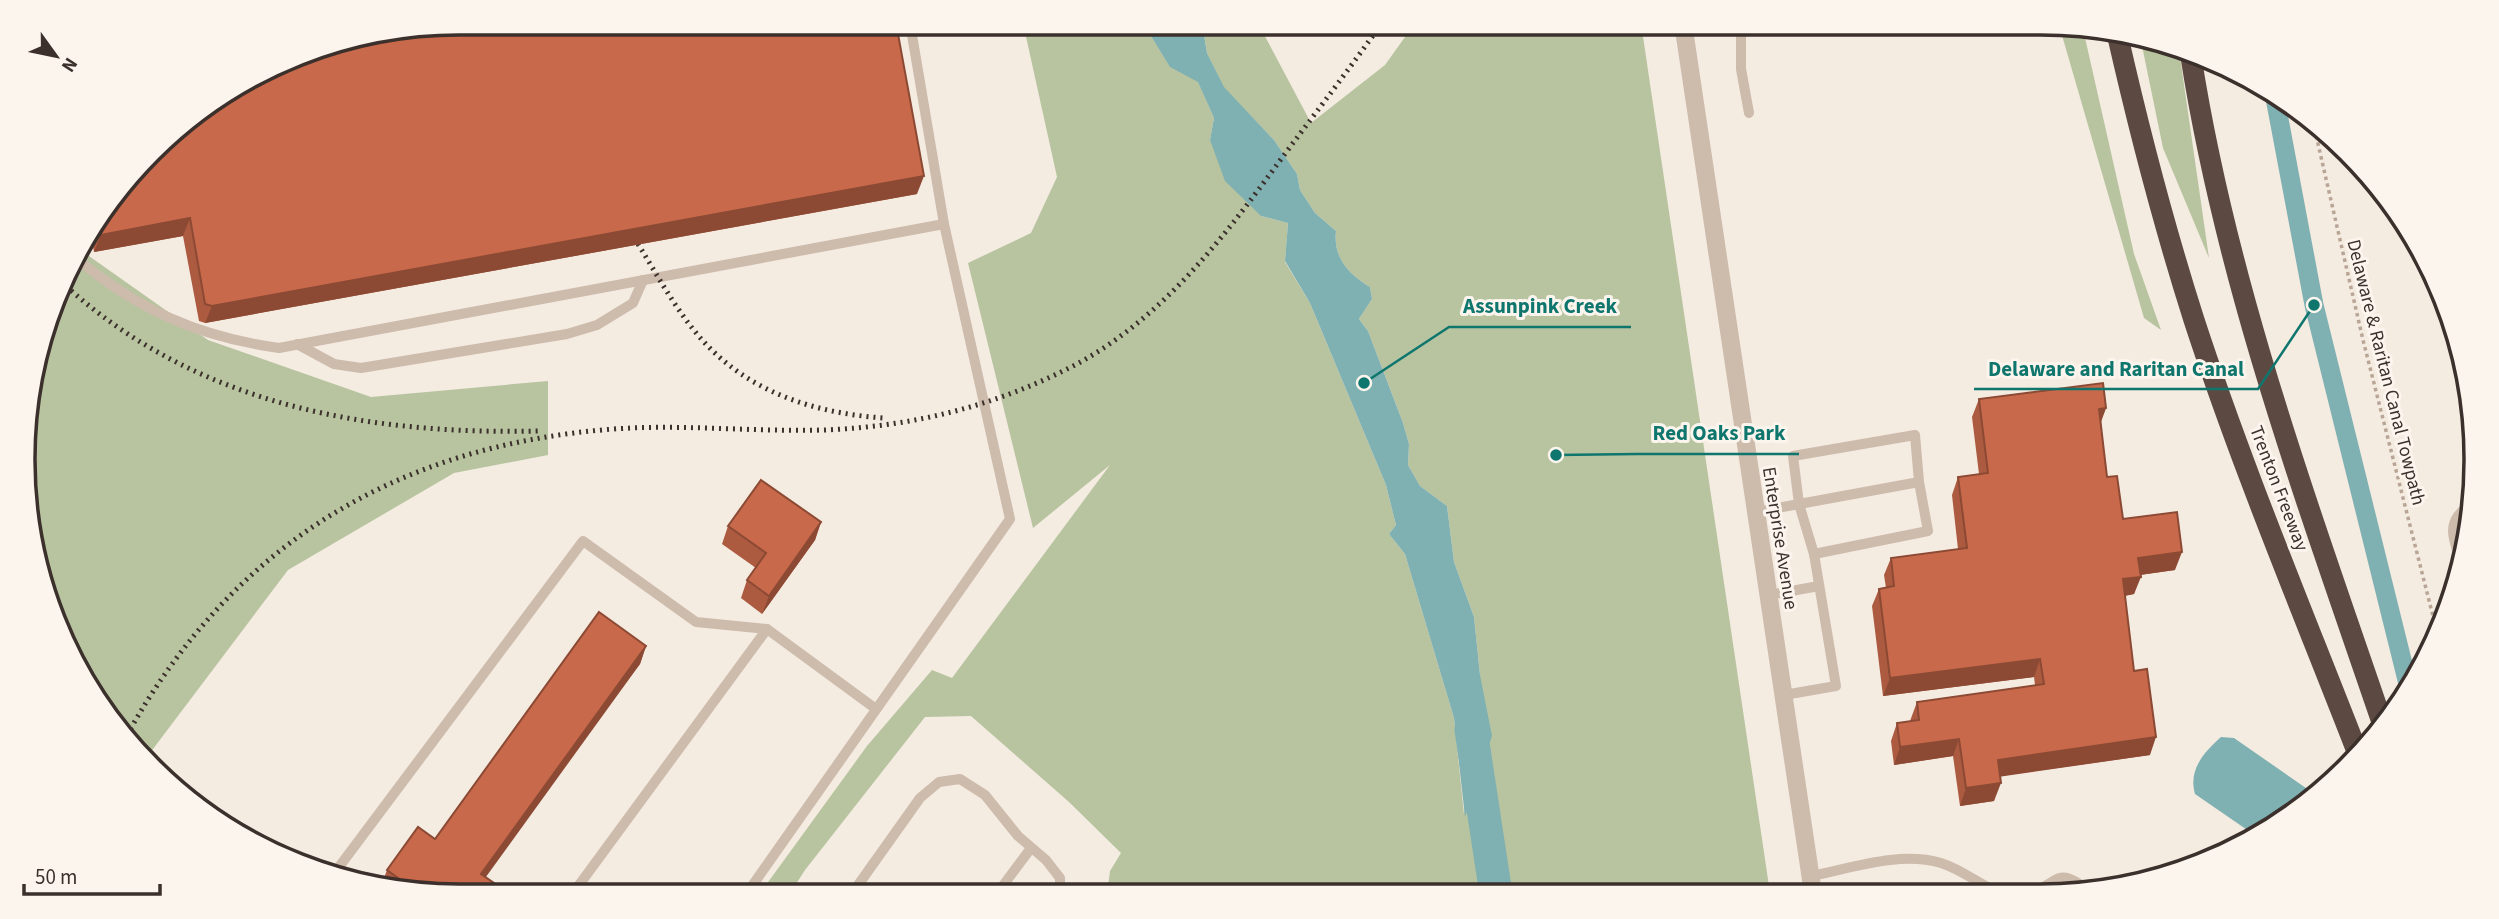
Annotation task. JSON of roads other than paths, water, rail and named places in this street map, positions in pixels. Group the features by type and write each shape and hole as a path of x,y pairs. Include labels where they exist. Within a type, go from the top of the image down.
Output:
{"highway":[{"name":"Trenton Freeway","path":"2119,43 2142,145 2199,334 2354,744"},
{"name":"Trenton Freeway","path":"2192,64 2209,156 2241,294 2286,439 2379,714"}],"street":[{"name":"Enterprise Avenue","path":"1685,35 1812,884"}],"lane":[{"path":"753,884 1010,519 944,224 912,35"},
{"path":"1741,35 1741,69 1749,113"},
{"path":"84,263 170,321 237,342 279,348 944,224"},
{"path":"297,344 334,364 362,368 541,339 597,325 633,303 643,280"},
{"path":"1784,695 1836,686 1814,554 1799,505 1793,456 1915,435 1919,482 1928,531 1814,554"},
{"path":"1756,512 1919,482"},
{"path":"2455,545 2451,531 2454,518 2460,513"},
{"path":"339,866 583,541 695,622 767,629 876,709"},
{"path":"1769,595 1819,586"},
{"path":"580,884 767,629"},
{"path":"859,884 920,798 939,782 960,779 985,795 1060,878 1060,884"},
{"path":"1004,884 1031,848"},
{"path":"1812,884 1900,859 1922,859 1963,872 1984,884"},
{"path":"2044,884 2051,879 2066,877 2075,882"}],"water":[{"path":"1150,35 1204,35 1207,53 1224,87 1274,140 1297,174 1300,190 1315,213 1336,231 1337,249 1344,264 1370,287 1372,299 1359,319 1368,331 1403,423 1409,444 1408,465 1420,486 1447,506 1454,562 1474,617 1480,675 1492,736 1465,817 1454,718 1405,554 1389,534 1396,525 1386,485 1310,303 1285,261 1288,223 1261,216 1225,181 1210,140 1214,118 1198,82 1170,67"},
{"path":"2221,737 2234,738 2307,789 2247,830 2195,794 2193,785 2196,769"}],"waterway":[{"path":"2277,108 2314,305 2406,674"},
{"path":"1471,730 1494,884"}],"railway":[{"path":"131,728 169,668 217,609 270,558 329,516 392,482 461,457 535,439 614,429 666,427 823,430 921,419 984,403 1075,365 1139,322 1194,268 1244,209 1373,35"},
{"path":"638,244 694,330 734,369 753,382 795,401 839,412 884,418"},
{"path":"71,290 117,327 171,359 228,385 288,405 411,427 539,431"}],"place":[{"name":"Delaware and Raritan Canal","path":"2314,305"},
{"name":"Assunpink Creek","path":"1364,383"},
{"name":"Red Oaks Park","path":"1556,455"}]}
